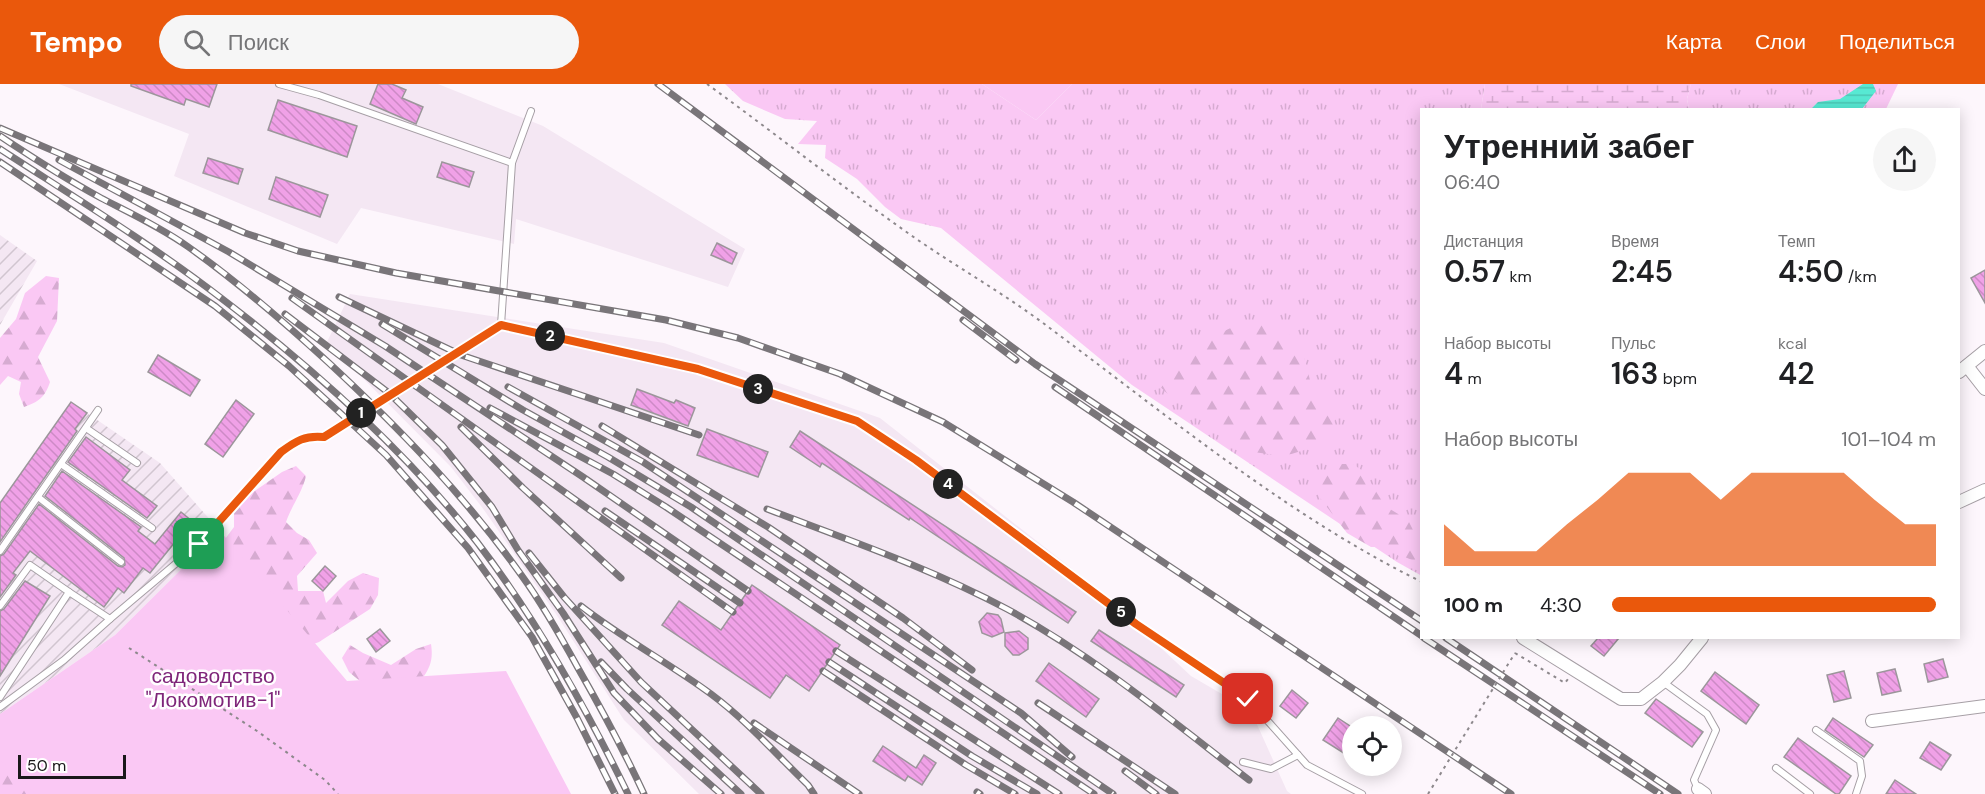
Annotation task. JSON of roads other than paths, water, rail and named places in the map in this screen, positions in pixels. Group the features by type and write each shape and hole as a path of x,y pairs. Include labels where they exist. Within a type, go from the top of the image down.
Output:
{"street":[{"path":"1985,351 1963,369 1985,389"},
{"path":"1960,502 1985,489"},
{"path":"1525,639 1621,699 1641,699 1663,682 1701,639"},
{"path":"1872,721 1985,706"}],"lane":[{"path":"279,84 512,163"},
{"path":"531,111 512,163 501,292 501,325 698,369 857,421 916,460 1136,624 1248,699 1307,765 1362,794"},
{"path":"0,551 98,410"},
{"path":"86,428 137,463"},
{"path":"0,707 64,660 199,544 281,452 298,440 311,436 324,437"},
{"path":"61,464 152,528"},
{"path":"38,497 121,562"},
{"path":"0,606 30,566 110,619"},
{"path":"0,697 69,592"},
{"path":"1663,682 1707,714 1716,730 1694,780 1701,792"},
{"path":"1816,730 1860,760 1862,776 1856,794"},
{"path":"1243,762 1271,769 1298,755"},
{"path":"1776,768 1810,794"}],"railway":[{"path":"658,84 1035,364 1420,620"},
{"path":"0,128 245,233 298,251 396,273 666,320 738,338 840,374 943,422 1073,502 1511,794"},
{"path":"0,136 75,183 145,220 206,259 312,348 406,438 455,491 530,587 596,699 644,794"},
{"path":"0,149 140,240 221,298 324,382 389,443 449,508 477,542 520,602 559,664 628,794"},
{"path":"59,160 229,252 385,346 583,477 748,591"},
{"path":"0,162 215,306 289,366 386,455 468,548 532,637 577,718 615,794"},
{"path":"339,297 461,355 699,435"},
{"path":"292,298 733,612"},
{"path":"285,314 389,393 442,445 492,507 518,550 563,613 614,693 658,739 721,794"},
{"path":"963,320 1016,360"},
{"path":"382,324 523,410 691,507 1113,794"},
{"path":"508,387 643,462 1021,713 1072,757"},
{"path":"1055,387 1420,635"},
{"path":"490,408 613,474 666,507 1094,794"},
{"path":"602,426 768,527 903,618 972,670"},
{"path":"461,427 523,488 621,578"},
{"path":"767,509 948,580 1007,609 1071,647 1101,668 1249,780"},
{"path":"605,511 740,603"},
{"path":"529,553 564,597 641,682 761,794"},
{"path":"581,606 724,704 749,726 808,785 814,794"},
{"path":"1426,639 1660,794"},
{"path":"1447,639 1678,794"},
{"path":"836,651 1059,794"},
{"path":"601,662 627,689 741,794"},
{"path":"829,662 972,756 1037,794"},
{"path":"823,671 966,765 1015,794"},
{"path":"1038,703 1175,794"},
{"path":"754,723 859,794"},
{"path":"1125,771 1156,794"}],"park label":[{"name":"садоводство \"Локомотив-1\"","path":"213,688"}]}
